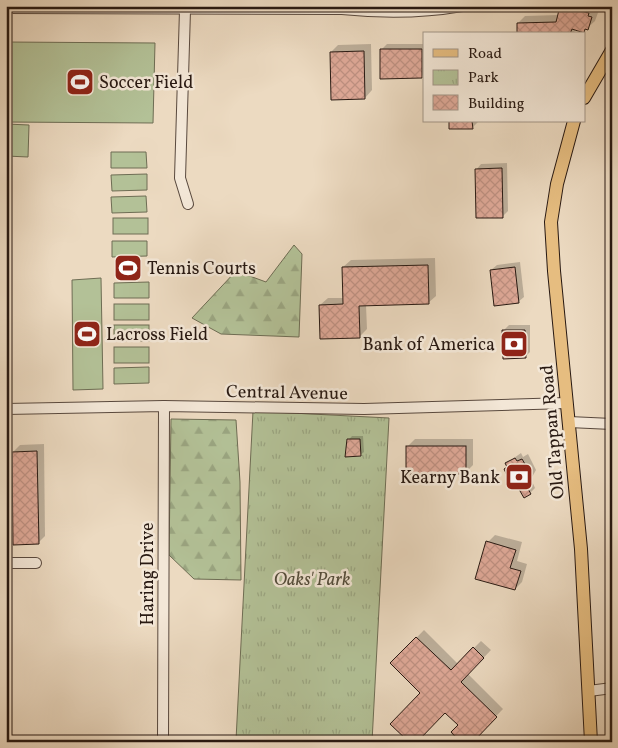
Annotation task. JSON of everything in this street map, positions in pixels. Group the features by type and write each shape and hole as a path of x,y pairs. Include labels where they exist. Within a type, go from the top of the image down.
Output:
{"main road":[{"path":"586,95 612,50"},
{"name":"Old Tappan Road","path":"574,122 557,184 552,222 581,549 591,742"}],"street":[{"path":"6,8 342,10 370,12 418,11 462,6"},
{"path":"185,10 180,178 188,204"},
{"name":"Central Avenue","path":"6,409 164,406 364,409 567,403"},
{"name":"Haring Drive","path":"163,742 164,406"},
{"path":"569,422 612,424"},
{"path":"6,563 36,563"},
{"path":"589,691 612,688"}],"green space":[{"name":"Soccer Field","path":"6,42 155,43 153,123 6,122"},
{"path":"6,124 29,125 28,157 6,156"},
{"path":"111,152 146,152 147,168 111,168"},
{"path":"147,174 147,190 112,191 111,175"},
{"path":"146,196 147,212 112,213 111,197"},
{"path":"113,218 148,218 148,234 113,234"},
{"path":"112,241 147,241 147,256 112,257"},
{"path":"294,245 302,254 299,337 221,334 192,318 236,271 266,282"},
{"name":"Lacross Field","path":"101,278 103,389 73,390 72,280"},
{"path":"149,282 149,298 114,298 114,283"},
{"path":"114,304 149,304 149,320 114,320"},
{"path":"114,325 149,325 149,341 114,341"},
{"path":"114,347 149,347 149,363 114,363"},
{"path":"149,367 149,383 114,384 114,368"},
{"name":"Oaks' Park","path":"253,411 389,418 372,742 236,740"},
{"path":"171,419 236,420 240,482 241,580 194,579 169,555"}],"building":[{"path":"560,6 589,13 588,16 592,17 588,30 585,29 584,32 572,29 571,32 517,32 517,23 556,22"},
{"path":"380,49 422,49 422,78 380,79"},
{"path":"364,51 365,99 331,100 330,52"},
{"path":"449,122 472,122 473,129 449,129"},
{"path":"502,168 503,218 476,218 475,169"},
{"path":"428,265 429,304 359,306 360,338 320,339 319,305 343,304 342,267"},
{"path":"515,267 519,303 494,306 490,270"},
{"name":"Bank of America","path":"502,330 525,330 526,358 503,359"},
{"path":"347,439 360,439 361,456 345,457"},
{"path":"406,446 466,446 466,474 406,474"},
{"path":"37,451 39,544 13,545 12,452"},
{"name":"Kearny Bank","path":"515,458 517,461 522,459 532,476 528,478 530,482 525,484 531,494 524,498 516,484 512,486 504,469 507,467 505,463"},
{"path":"486,541 516,550 510,568 521,571 515,590 475,579"},
{"path":"416,637 451,670 473,647 484,658 461,682 497,717 473,742 460,742 451,732 458,725 445,713 417,742 409,742 390,724 420,693 390,663"}],"place":[{"name":"Soccer Field","path":"80,82"},
{"name":"Tennis Courts","path":"128,268"},
{"name":"Lacross Field","path":"87,334"},
{"name":"Bank of America","path":"514,344"},
{"name":"Kearny Bank","path":"519,477"}]}
